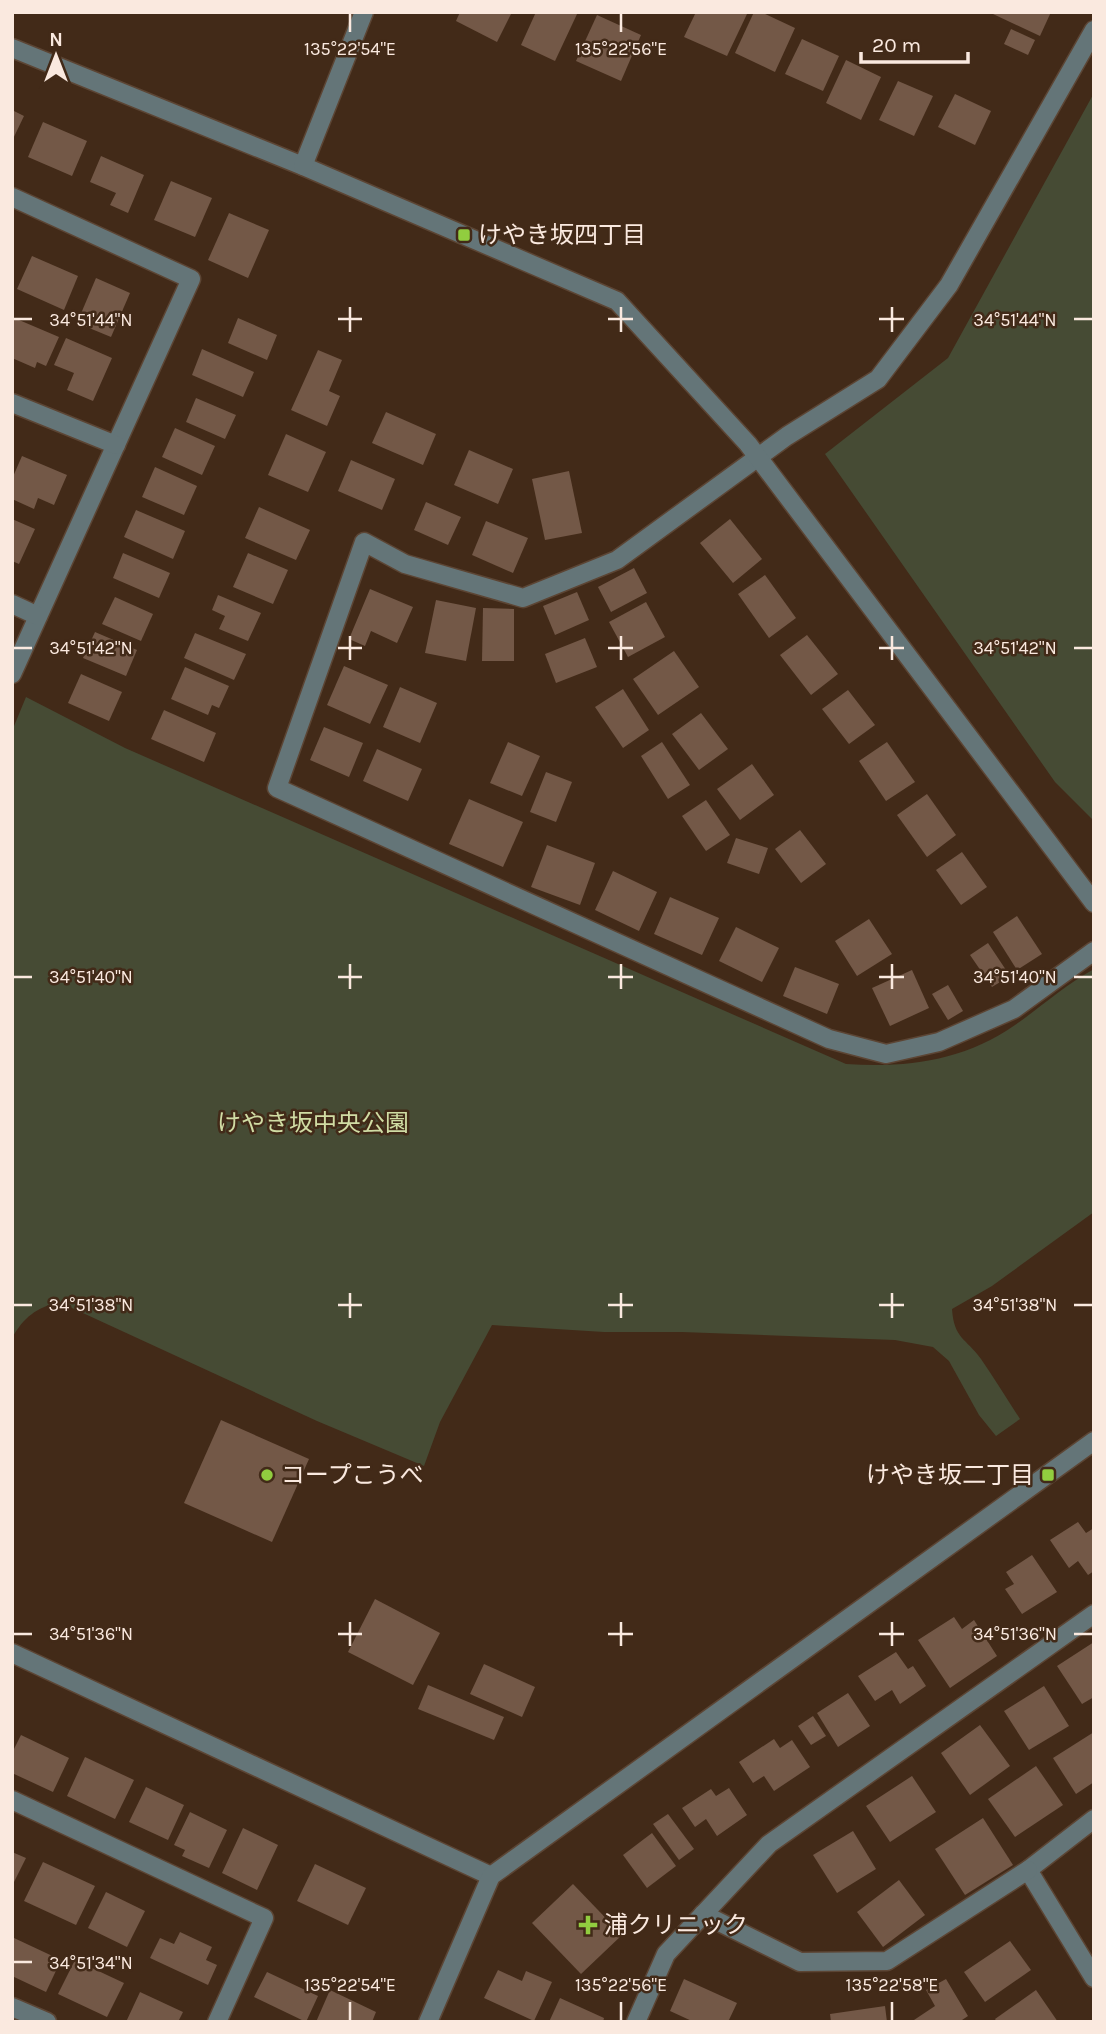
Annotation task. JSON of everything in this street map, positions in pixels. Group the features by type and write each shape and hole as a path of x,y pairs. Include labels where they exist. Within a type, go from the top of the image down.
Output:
{"street":[{"path":"303,166 364,12"},
{"path":"1094,30 949,285 878,379 787,436 617,560 523,598 405,564 364,542 277,788 829,1040 886,1054 939,1042 1014,1009 1094,951"},
{"path":"12,48 303,166 617,301 748,444 1094,903"},
{"path":"12,197 191,279 12,674"},
{"path":"12,402 116,445"},
{"path":"12,604 38,616"},
{"path":"428,2022 491,1876 1094,1441"},
{"path":"636,2022 666,1954 769,1844 1094,1614"},
{"path":"12,1653 491,1876"},
{"path":"12,1800 264,1918 217,2022"},
{"path":"704,1914 800,1962 887,1961 1028,1870 1094,1819"},
{"path":"1028,1870 1094,1978"},
{"path":"12,2007 47,2022"}],"green space":[{"path":"1094,93 1094,821 1055,782 825,454 948,358"},
{"name":"けやき坂中央公園","path":"26,697 125,748 846,1064 913,1063 934,1060 975,1047 1015,1025 1094,969 1094,1212 992,1286 952,1309 958,1332 981,1359 1020,1419 996,1436 979,1415 949,1361 933,1347 895,1340 682,1332 604,1332 492,1325 440,1422 424,1466 317,1421 59,1302 31,1314 12,1338 12,731"}],"building":[{"path":"460,12 512,12 497,42 456,21"},
{"path":"536,12 578,12 555,61 521,45"},
{"path":"696,12 747,14 727,56 684,37"},
{"path":"754,12 761,12 795,28 775,72 735,53"},
{"path":"1051,12 1040,36 993,14"},
{"path":"597,15 641,35 621,81 576,61"},
{"path":"1011,29 1035,40 1028,55 1004,44"},
{"path":"802,39 839,56 823,91 785,74"},
{"path":"846,60 881,77 861,120 826,103"},
{"path":"898,81 933,96 914,136 879,120"},
{"path":"955,94 991,111 975,145 938,127"},
{"path":"12,110 24,116 12,141"},
{"path":"43,122 87,141 72,176 28,157"},
{"path":"101,156 144,175 128,213 110,205 116,193 90,182"},
{"path":"171,181 212,198 195,237 154,220"},
{"path":"229,213 269,230 248,278 208,260"},
{"path":"32,256 78,276 64,310 17,289"},
{"path":"96,278 130,293 111,337 77,323"},
{"path":"12,317 59,337 46,366 37,362 35,368 12,358"},
{"path":"238,318 277,335 267,360 228,343"},
{"path":"66,338 112,358 93,401 67,390 74,373 54,365"},
{"path":"202,349 254,372 243,397 192,375"},
{"path":"318,350 342,360 329,391 340,396 327,426 291,410"},
{"path":"196,398 236,415 225,439 186,422"},
{"path":"386,412 436,434 423,465 372,443"},
{"path":"175,428 215,446 202,475 162,457"},
{"path":"286,434 326,452 308,492 268,475"},
{"path":"469,450 513,469 498,504 454,485"},
{"path":"22,456 67,475 54,505 38,498 34,509 12,499 12,479"},
{"path":"351,460 395,479 382,510 338,491"},
{"path":"155,467 197,486 184,515 142,497"},
{"path":"569,471 582,533 545,540 532,479"},
{"path":"426,502 461,517 448,545 414,530"},
{"path":"259,507 310,530 296,560 245,538"},
{"path":"136,510 185,531 173,559 124,537"},
{"path":"12,519 35,529 19,564 12,561"},
{"path":"730,519 762,559 733,583 700,543"},
{"path":"486,521 528,538 513,573 472,555"},
{"path":"123,553 170,573 159,598 113,578"},
{"path":"248,553 288,570 273,604 233,587"},
{"path":"634,568 647,593 611,612 598,587"},
{"path":"765,575 796,618 769,638 738,594"},
{"path":"370,589 413,607 397,643 371,631 365,646 349,639"},
{"path":"577,592 589,620 555,635 543,606"},
{"path":"218,595 261,613 248,641 219,629 225,616 212,610"},
{"path":"115,597 153,614 141,641 102,624"},
{"path":"436,600 476,608 466,661 425,653"},
{"path":"646,602 665,637 628,657 609,622"},
{"path":"483,608 514,609 514,661 482,661"},
{"path":"95,632 137,650 126,676 83,658"},
{"path":"195,633 246,654 234,680 184,658"},
{"path":"807,635 838,674 811,695 780,655"},
{"path":"585,638 597,667 556,683 545,654"},
{"path":"674,651 699,687 658,715 633,679"},
{"path":"344,666 388,685 370,724 327,705"},
{"path":"185,667 229,686 219,708 212,705 208,715 171,699"},
{"path":"81,674 122,692 109,721 68,703"},
{"path":"400,687 437,703 420,743 383,727"},
{"path":"623,689 649,730 623,748 595,707"},
{"path":"848,690 875,725 849,744 822,709"},
{"path":"164,710 216,733 204,762 151,739"},
{"path":"701,713 728,749 699,770 672,734"},
{"path":"324,727 363,743 349,777 310,760"},
{"path":"508,742 540,756 522,796 490,783"},
{"path":"662,742 690,785 668,799 641,756"},
{"path":"887,742 915,782 886,801 859,761"},
{"path":"377,749 422,769 408,801 363,781"},
{"path":"752,764 774,795 740,820 717,789"},
{"path":"546,772 572,782 556,822 530,812"},
{"path":"927,794 956,835 927,857 897,815"},
{"path":"469,799 523,822 503,867 449,844"},
{"path":"706,800 730,835 706,851 682,816"},
{"path":"800,830 826,864 801,883 775,849"},
{"path":"736,838 768,848 759,874 727,863"},
{"path":"547,845 595,863 580,905 531,887"},
{"path":"962,852 987,887 961,905 936,870"},
{"path":"613,871 657,892 639,931 595,910"},
{"path":"670,897 719,918 702,955 654,934"},
{"path":"1017,916 1042,954 1017,970 993,932"},
{"path":"869,919 892,954 857,976 835,941"},
{"path":"736,927 779,948 762,982 719,961"},
{"path":"988,943 1010,976 992,987 970,955"},
{"path":"795,967 839,984 827,1014 783,996"},
{"path":"912,970 929,1008 890,1026 872,988"},
{"path":"948,985 963,1011 948,1020 932,994"},
{"path":"221,1420 309,1459 272,1542 184,1503"},
{"path":"1078,1522 1086,1533 1094,1528 1094,1571 1088,1575 1078,1561 1069,1568 1050,1540"},
{"path":"1032,1555 1057,1592 1022,1614 1005,1589 1014,1584 1006,1572"},
{"path":"375,1599 440,1633 413,1685 348,1652"},
{"path":"954,1617 962,1629 974,1620 997,1656 950,1688 918,1640"},
{"path":"1094,1642 1094,1697 1082,1704 1057,1666"},
{"path":"896,1652 908,1669 913,1666 926,1686 900,1704 892,1690 875,1701 858,1676"},
{"path":"484,1664 535,1687 522,1717 470,1694"},
{"path":"428,1685 504,1717 494,1740 418,1709"},
{"path":"1044,1686 1069,1726 1029,1750 1004,1711"},
{"path":"848,1693 870,1726 838,1747 817,1713"},
{"path":"813,1716 826,1736 811,1745 798,1726"},
{"path":"980,1725 1010,1766 970,1795 941,1753"},
{"path":"1094,1732 1094,1782 1076,1794 1053,1758"},
{"path":"21,1735 69,1758 53,1792 12,1773 12,1753"},
{"path":"774,1739 780,1748 792,1740 810,1767 774,1791 764,1776 753,1783 739,1762"},
{"path":"85,1757 134,1780 115,1819 67,1796"},
{"path":"1036,1766 1063,1805 1015,1837 988,1799"},
{"path":"912,1776 936,1812 890,1842 866,1806"},
{"path":"146,1787 184,1805 168,1840 129,1822"},
{"path":"729,1788 747,1815 717,1836 706,1819 695,1827 682,1808 711,1789 716,1796"},
{"path":"190,1812 227,1830 209,1868 182,1856 185,1850 174,1845"},
{"path":"668,1814 694,1849 679,1860 653,1824"},
{"path":"983,1818 1013,1865 965,1895 935,1849"},
{"path":"243,1828 278,1845 257,1890 222,1873"},
{"path":"853,1831 876,1869 837,1893 813,1855"},
{"path":"652,1833 676,1866 647,1888 623,1855"},
{"path":"12,1852 26,1858 12,1886"},
{"path":"43,1862 95,1886 76,1925 24,1901"},
{"path":"315,1864 366,1888 348,1925 297,1901"},
{"path":"899,1880 925,1915 883,1947 857,1912"},
{"path":"573,1884 622,1935 581,1974 532,1923"},
{"path":"106,1892 145,1911 127,1947 88,1928"},
{"path":"180,1932 212,1947 206,1960 217,1965 208,1985 150,1958 160,1938 174,1944"},
{"path":"14,1938 61,1960 46,1992 12,1976"},
{"path":"1010,1941 1031,1970 985,2002 964,1972"},
{"path":"75,1960 124,1983 107,2017 58,1994"},
{"path":"498,1970 522,1981 526,1971 552,1982 534,2021 484,1998"},
{"path":"267,1972 318,1996 306,2022 254,1997"},
{"path":"684,1979 737,2003 728,2022 694,2022 670,2011"},
{"path":"946,1979 968,2016 959,2022 911,2022 935,2006 926,1990"},
{"path":"330,1990 376,2012 372,2022 316,2022"},
{"path":"1036,1990 1058,2022 997,2022 995,2019"},
{"path":"140,1992 183,2012 178,2022 126,2022"},
{"path":"560,1998 604,2018 603,2022 549,2022"},
{"path":"885,2006 887,2022 831,2022 830,2014"}],"place":[{"name":"けやき坂四丁目","path":"464,235"},
{"name":"コープこうべ","path":"267,1475"},
{"name":"けやき坂二丁目","path":"1048,1475"},
{"name":"浦クリニック","path":"588,1925"}]}
